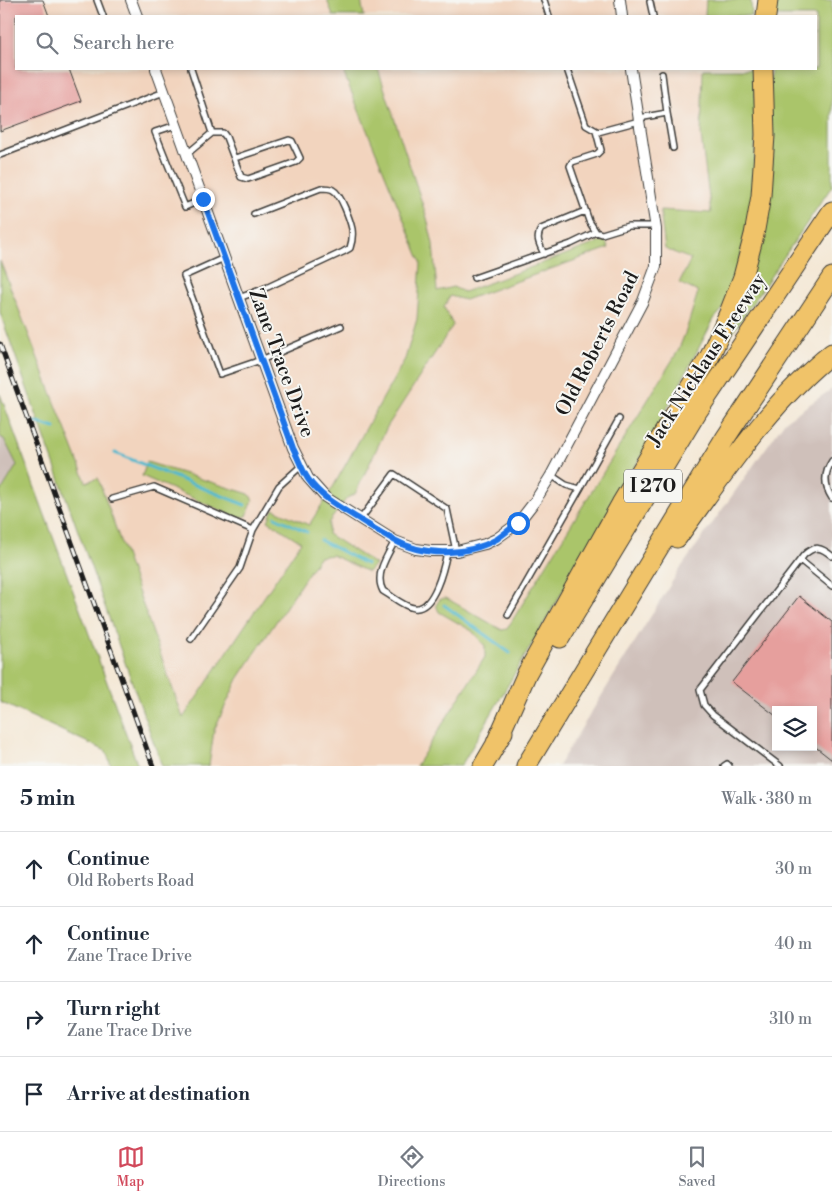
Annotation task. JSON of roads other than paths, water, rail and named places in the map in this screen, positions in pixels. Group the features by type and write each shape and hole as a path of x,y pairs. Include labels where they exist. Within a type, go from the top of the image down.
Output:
{"highway":[{"path":"757,0 758,15"},
{"path":"766,15 768,0"},
{"path":"496,743 532,665 621,504 710,356 729,313 743,277 754,235 761,196 765,135 763,70"},
{"name":"Jack Nicklaus Freeway","path":"483,766 698,412 832,211"},
{"name":"I 270","path":"526,766 726,437 832,277"},
{"path":"607,631 743,449 794,388 832,353"}],"street":[{"path":"131,0 137,15"},
{"path":"620,0 622,15"},
{"name":"Zane Trace Drive","path":"156,70 293,448 308,478 325,497 395,541 416,549 431,552 452,552 485,544"},
{"name":"Old Roberts Road","path":"485,544 496,539 518,523 551,475 644,301 656,266 656,226 631,70"}],"lane":[{"path":"97,0 103,15"},
{"path":"544,0 549,15"},
{"path":"650,2 653,15"},
{"path":"191,70 212,133"},
{"path":"567,70 586,125 598,132 667,112"},
{"path":"662,74 673,148"},
{"path":"0,155 164,92"},
{"path":"176,125 155,132 184,207 203,199"},
{"path":"596,131 601,150 597,154 572,162 570,166 585,211 596,232 602,234 628,226 656,226"},
{"path":"187,154 212,133 223,133 241,178 248,178 296,162 300,158 292,140 234,158"},
{"path":"239,298 343,252 350,248 352,239 352,228 347,215 338,195 332,189 322,188 254,214"},
{"path":"544,254 538,239 541,228 585,211"},
{"path":"474,278 571,244 596,232"},
{"path":"225,258 184,276 220,374 261,360 341,326"},
{"path":"508,614 619,419"},
{"path":"832,461 827,470 826,489 832,498"},
{"path":"191,639 240,568 253,530 279,486 301,466"},
{"path":"360,520 394,474 447,509 452,552 427,604 420,608 412,608 381,588 380,575 383,564 395,541"},
{"path":"551,475 566,485 580,489"},
{"path":"112,500 154,487 253,530"},
{"path":"780,766 713,715 704,705 700,690 800,560 811,549 818,548 832,556"},
{"path":"800,560 832,586"},
{"path":"724,766 727,764 729,766"}],"waterway":[{"path":"35,422 55,428"},
{"path":"115,453 245,505"},
{"path":"275,517 307,532"},
{"path":"320,540 366,564"},
{"path":"444,605 510,653"}],"railway":[{"path":"0,344 153,766"}]}
